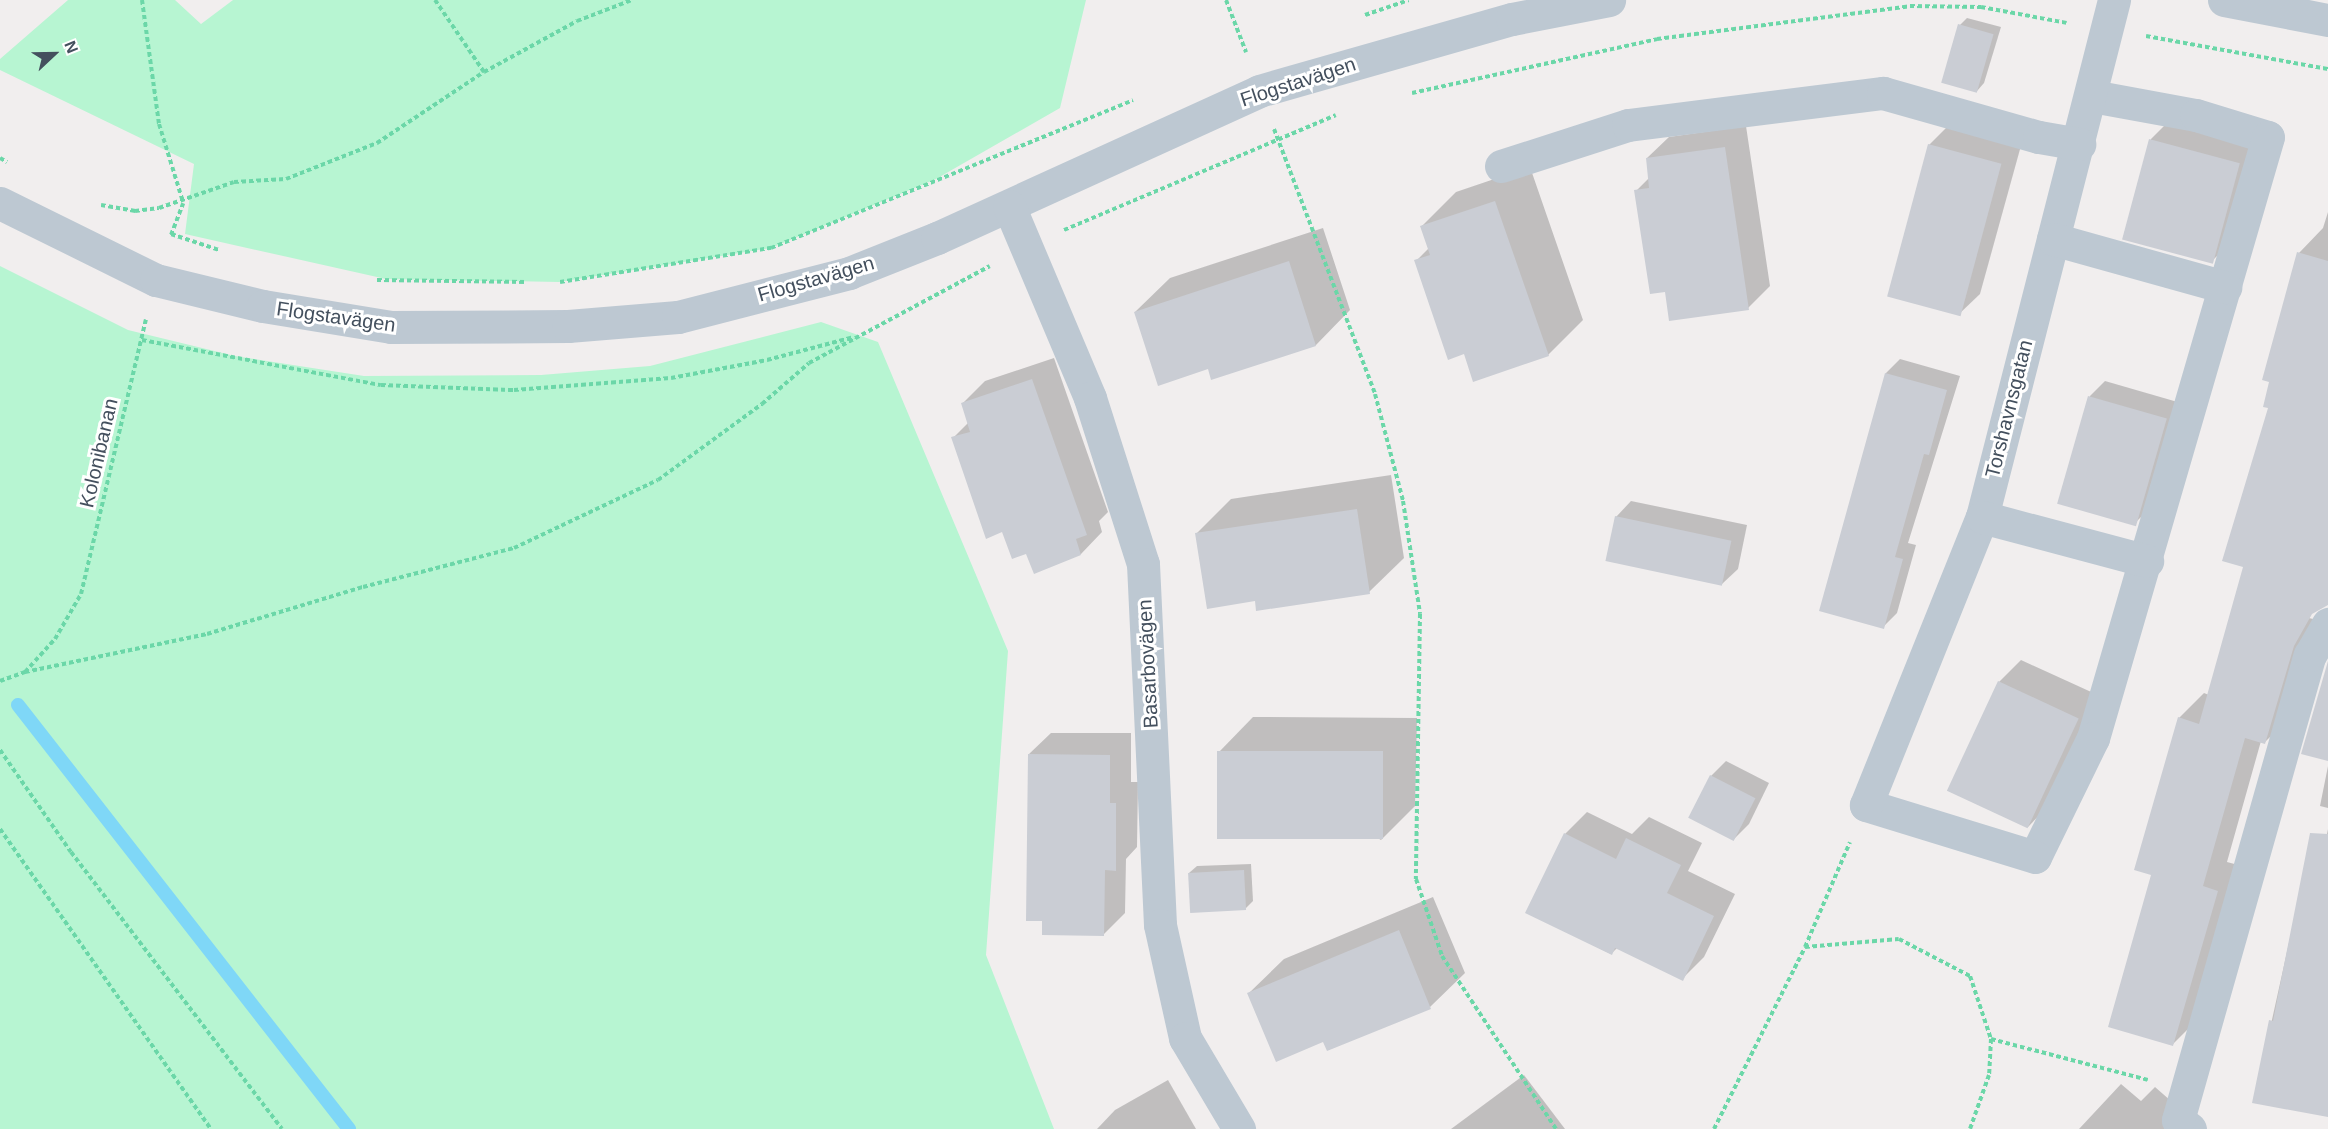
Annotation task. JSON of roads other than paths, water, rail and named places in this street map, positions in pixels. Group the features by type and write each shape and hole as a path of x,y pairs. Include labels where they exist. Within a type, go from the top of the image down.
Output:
{"street":[{"name":"Flogstavägen","path":"0,203 156,280 262,306 392,327 568,326 667,318 849,273 1009,206 1259,91 1512,19 1609,0"},
{"path":"2224,0 2328,20"},
{"name":"Torshavnsgatan","path":"2109,15 2092,96 1982,517 1866,805 2035,857 2093,738 2147,561"},
{"path":"1501,166 1628,125 1883,93 2039,137 2079,144"},
{"path":"1982,517 2147,561 2268,137 2196,116 2092,96"},
{"name":"Basarbovägen","path":"1009,206 1090,398 1143,564 1160,925 1185,1038 1239,1129"},
{"path":"2053,239 2225,287"},
{"path":"2190,1129 2178,1120 2310,656 2328,624"}],"waterway":[{"path":"18,705 349,1129"}]}
